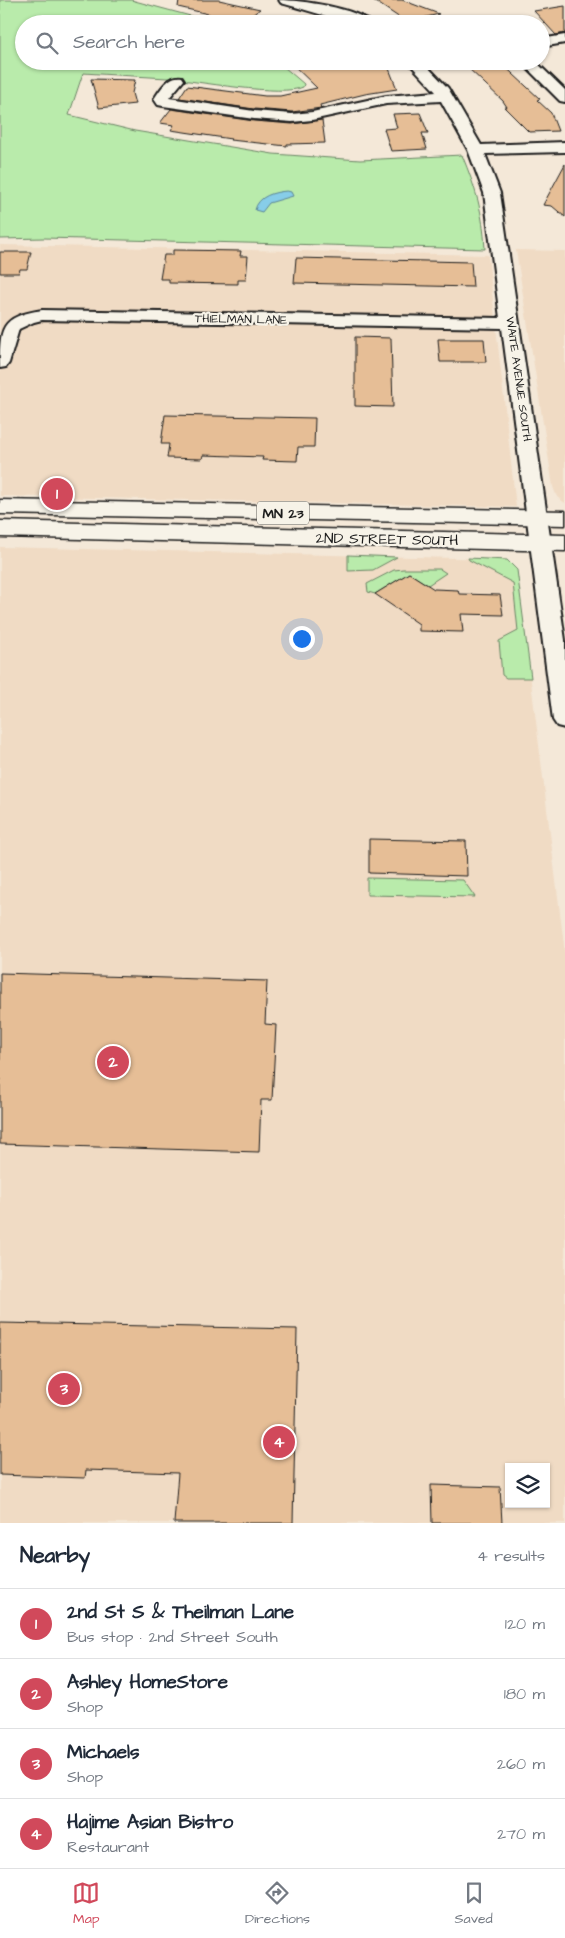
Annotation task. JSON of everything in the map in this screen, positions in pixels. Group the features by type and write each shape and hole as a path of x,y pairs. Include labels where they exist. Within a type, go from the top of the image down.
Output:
{"highway":[{"name":"2ND STREET SOUTH","path":"0,507 565,518"},
{"name":"2ND STREET SOUTH","path":"0,529 565,543"}],"street":[{"path":"293,1 345,15"},
{"path":"550,41 565,39"},
{"name":"WAITE AVENUE SOUTH","path":"426,70 443,90 476,150 492,193 565,720"},
{"path":"536,70 565,98"},
{"path":"177,80 162,99 163,102 273,117 312,116 386,100 446,96"},
{"path":"476,150 565,147"},
{"name":"THIELMAN LANE","path":"0,363 11,326 29,317 42,315 511,323"}],"shaded area":[{"path":"0,245 488,255 516,507 0,496"},
{"path":"516,250 565,251 565,503 557,497 553,487"},
{"path":"0,547 497,559 507,560 517,570 565,953 565,1523 0,1523"}],"green space":[{"path":"0,0 131,0 187,15 15,15 15,70 288,70 304,84 303,87 293,90 259,89 167,78 83,73 69,115 135,131 273,154 360,160 462,155 478,201 483,223 485,249 44,238 0,239"},
{"path":"348,555 397,557 373,570 348,571"},
{"path":"468,558 507,560 517,570 531,678 506,678 502,675 499,641 518,631 513,583"},
{"path":"440,569 446,573 428,585 409,573 375,594 368,592 367,584 394,570"},
{"path":"367,878 463,880 475,897 367,895"}],"water":[{"path":"277,192 291,192 293,196 269,203 262,212 255,210 259,201 263,198"}],"building":[{"path":"179,0 219,0 260,9 252,15 213,15 178,7"},
{"path":"373,0 402,0 439,14 435,15 396,15"},
{"path":"565,6 565,33 556,35 550,28 550,15 538,15 534,11"},
{"path":"298,70 390,70 397,89 365,94 320,105 321,108 292,112 254,109 179,98 187,86 265,96 280,96 317,88"},
{"path":"470,70 509,70 540,99 537,100 551,113 558,131 529,132 504,107 507,107"},
{"path":"91,79 135,80 132,93 135,104 99,108"},
{"path":"171,109 254,121 292,124 322,120 325,143 287,144 287,146 230,140 171,130 174,125 160,123"},
{"path":"420,113 428,133 422,133 427,149 391,151 384,129 397,128 393,114"},
{"path":"565,164 565,217 552,206 543,205"},
{"path":"173,250 241,251 240,256 248,256 246,280 238,280 238,284 169,283 169,279 160,279 164,255 173,255"},
{"path":"0,252 31,252 27,269 20,269 19,273 0,273"},
{"path":"296,258 471,262 473,287 294,283"},
{"path":"355,337 391,338 393,407 355,406"},
{"path":"438,339 484,339 486,362 440,362"},
{"path":"165,415 315,418 314,447 298,447 297,461 262,460 263,457 203,455 202,459 167,458 169,444 161,444"},
{"path":"409,573 434,589 458,590 459,594 500,595 503,615 461,614 463,632 419,631 419,624 375,594"},
{"path":"369,839 466,841 467,876 369,873"},
{"path":"0,973 267,981 265,1024 276,1025 272,1100 261,1100 259,1152 0,1144"},
{"path":"0,1323 297,1329 293,1523 174,1523 178,1473 86,1470 85,1478 0,1475"},
{"path":"431,1485 500,1487 502,1523 432,1523"}],"place":[{"name":"2nd St S & Theilman Lane","path":"57,494"},
{"name":"Ashley HomeStore","path":"113,1062"},
{"name":"Michaels","path":"64,1389"},
{"name":"Hajime Asian Bistro","path":"279,1442"}]}
